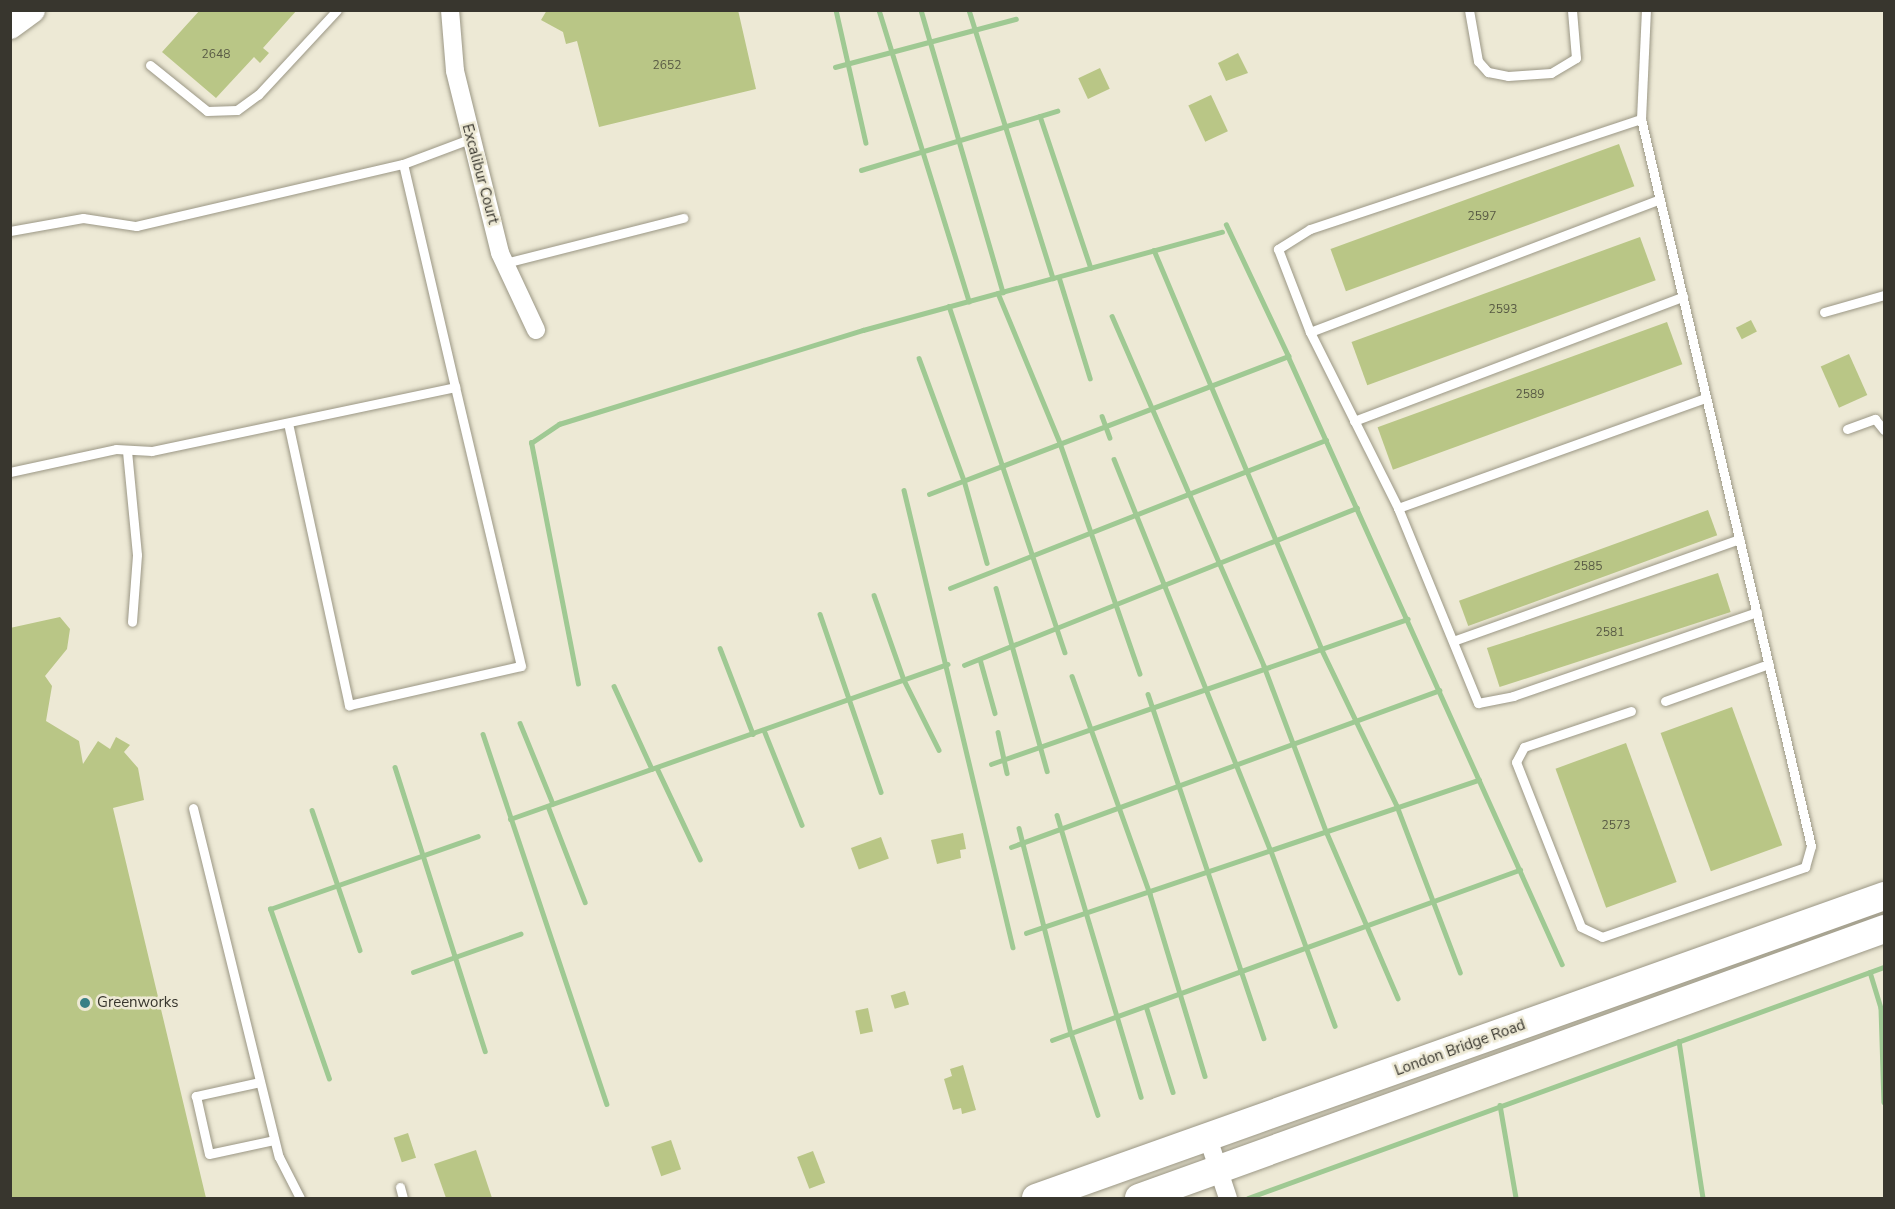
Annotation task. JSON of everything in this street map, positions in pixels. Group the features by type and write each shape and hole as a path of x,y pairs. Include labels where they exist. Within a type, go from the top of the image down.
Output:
{"main road":[{"path":"10,26 32,10"},
{"name":"London Bridge Road","path":"1036,1198 1884,896"},
{"path":"1139,1198 1884,929"}],"street":[{"name":"Excalibur Court","path":"450,10 454,71 505,263 536,330"},
{"path":"1208,1138 1228,1198"}],"lane":[{"path":"150,65 207,111 237,110 258,96 337,10"},
{"path":"1469,10 1478,61 1488,72 1508,76 1551,73 1576,58 1572,10"},
{"path":"1631,711 1524,747 1516,762 1581,927 1602,937 1805,867 1811,846 1641,119 1646,10"},
{"path":"1641,119 1310,229 1278,249 1310,332 1398,508 1478,703 1513,696 1757,612"},
{"path":"10,231 83,218 136,226 403,164 472,138"},
{"path":"288,423 349,705 521,666 403,164"},
{"path":"1310,332 1660,199"},
{"path":"505,263 683,218"},
{"path":"1824,312 1884,295"},
{"path":"1354,422 1683,297"},
{"path":"10,472 127,451 152,451 455,387"},
{"path":"1398,508 1706,398"},
{"path":"1846,429 1875,419 1884,430"},
{"path":"127,451 137,555 132,622"},
{"path":"1453,641 1739,539"},
{"path":"1665,701 1769,664"},
{"path":"193,808 274,1140 300,1198"},
{"path":"260,1082 196,1096 208,1154 274,1140"},
{"path":"400,1188 403,1198"}],"building":[{"path":"200,10 297,10 263,48 269,53 260,63 254,57 216,98 162,52"},
{"path":"547,10 738,10 756,89 599,127 577,41 566,44 563,32 541,20"},
{"path":"1238,53 1248,73 1226,81 1218,63"},
{"path":"1100,68 1110,89 1088,99 1078,78"},
{"path":"1211,95 1228,131 1205,142 1188,106"},
{"path":"1619,144 1634,186 1346,291 1331,249"},
{"path":"1640,237 1656,280 1367,385 1352,342"},
{"path":"1751,320 1757,332 1742,339 1736,328"},
{"path":"1667,322 1682,364 1393,470 1378,427"},
{"path":"1849,354 1867,395 1839,408 1821,367"},
{"path":"1708,510 1717,535 1468,626 1459,601"},
{"path":"1718,573 1731,612 1500,687 1487,648"},
{"name":"Greenworks","path":"60,617 70,629 67,649 45,676 52,686 46,721 79,741 83,764 98,741 110,749 116,737 130,745 124,752 138,768 144,800 113,808 206,1198 10,1198 10,628"},
{"path":"1732,707 1782,845 1711,871 1661,733"},
{"path":"1626,743 1677,882 1606,908 1556,769"},
{"path":"963,833 966,849 960,850 961,858 937,864 931,840"},
{"path":"881,837 889,859 859,870 851,848"},
{"path":"905,991 909,1004 895,1009 891,995"},
{"path":"868,1008 873,1031 860,1034 855,1011"},
{"path":"963,1065 976,1110 962,1114 961,1108 953,1110 944,1079 952,1076 950,1069"},
{"path":"408,1133 416,1158 402,1162 394,1138"},
{"path":"671,1140 681,1169 661,1176 651,1147"},
{"path":"476,1150 492,1198 446,1198 434,1164"},
{"path":"813,1151 825,1183 809,1189 797,1157"}],"waterway":[{"path":"836,10 866,143"},
{"path":"879,10 969,301"},
{"path":"921,10 1003,292"},
{"path":"969,10 1053,278"},
{"path":"835,67 1016,19"},
{"path":"861,170 1057,111"},
{"path":"1040,116 1091,268"},
{"path":"929,494 1288,356 1226,225"},
{"path":"578,684 531,443 559,424 863,330 1222,232"},
{"path":"1154,250 1321,648 1397,806 1460,972"},
{"path":"1059,277 1090,378"},
{"path":"998,293 1060,443 1140,674"},
{"path":"949,306 1065,652"},
{"path":"1112,316 1264,666 1326,831 1398,998"},
{"path":"1288,356 1562,964"},
{"path":"919,358 964,480 987,563"},
{"path":"1102,416 1110,438"},
{"path":"950,588 1326,440"},
{"path":"1114,459 1271,851 1335,1026"},
{"path":"904,490 1013,947"},
{"path":"964,665 1357,508"},
{"path":"996,588 1047,771"},
{"path":"874,595 904,680 939,750"},
{"path":"820,614 881,792"},
{"path":"991,764 1407,619"},
{"path":"720,648 753,734"},
{"path":"980,659 995,713"},
{"path":"510,819 947,664"},
{"path":"1072,676 1150,894 1205,1076"},
{"path":"614,686 652,769"},
{"path":"1011,847 1439,690"},
{"path":"1148,694 1264,1038"},
{"path":"520,723 553,804"},
{"path":"764,730 802,825"},
{"path":"998,732 1007,773"},
{"path":"483,734 607,1104"},
{"path":"395,767 485,1051"},
{"path":"657,768 700,859"},
{"path":"1026,933 1479,780"},
{"path":"548,806 585,902"},
{"path":"312,810 360,950"},
{"path":"1057,815 1141,1097"},
{"path":"1019,828 1071,1033 1098,1115"},
{"path":"329,1079 270,909 478,836"},
{"path":"1052,1040 1520,870"},
{"path":"413,972 520,934"},
{"path":"1248,1198 1884,967"},
{"path":"1870,972 1881,1008 1884,1102"},
{"path":"1146,1006 1173,1092"},
{"path":"1679,1041 1703,1198"},
{"path":"1500,1105 1516,1198"}],"place":[{"name":"Greenworks","path":"85,1003"}]}
